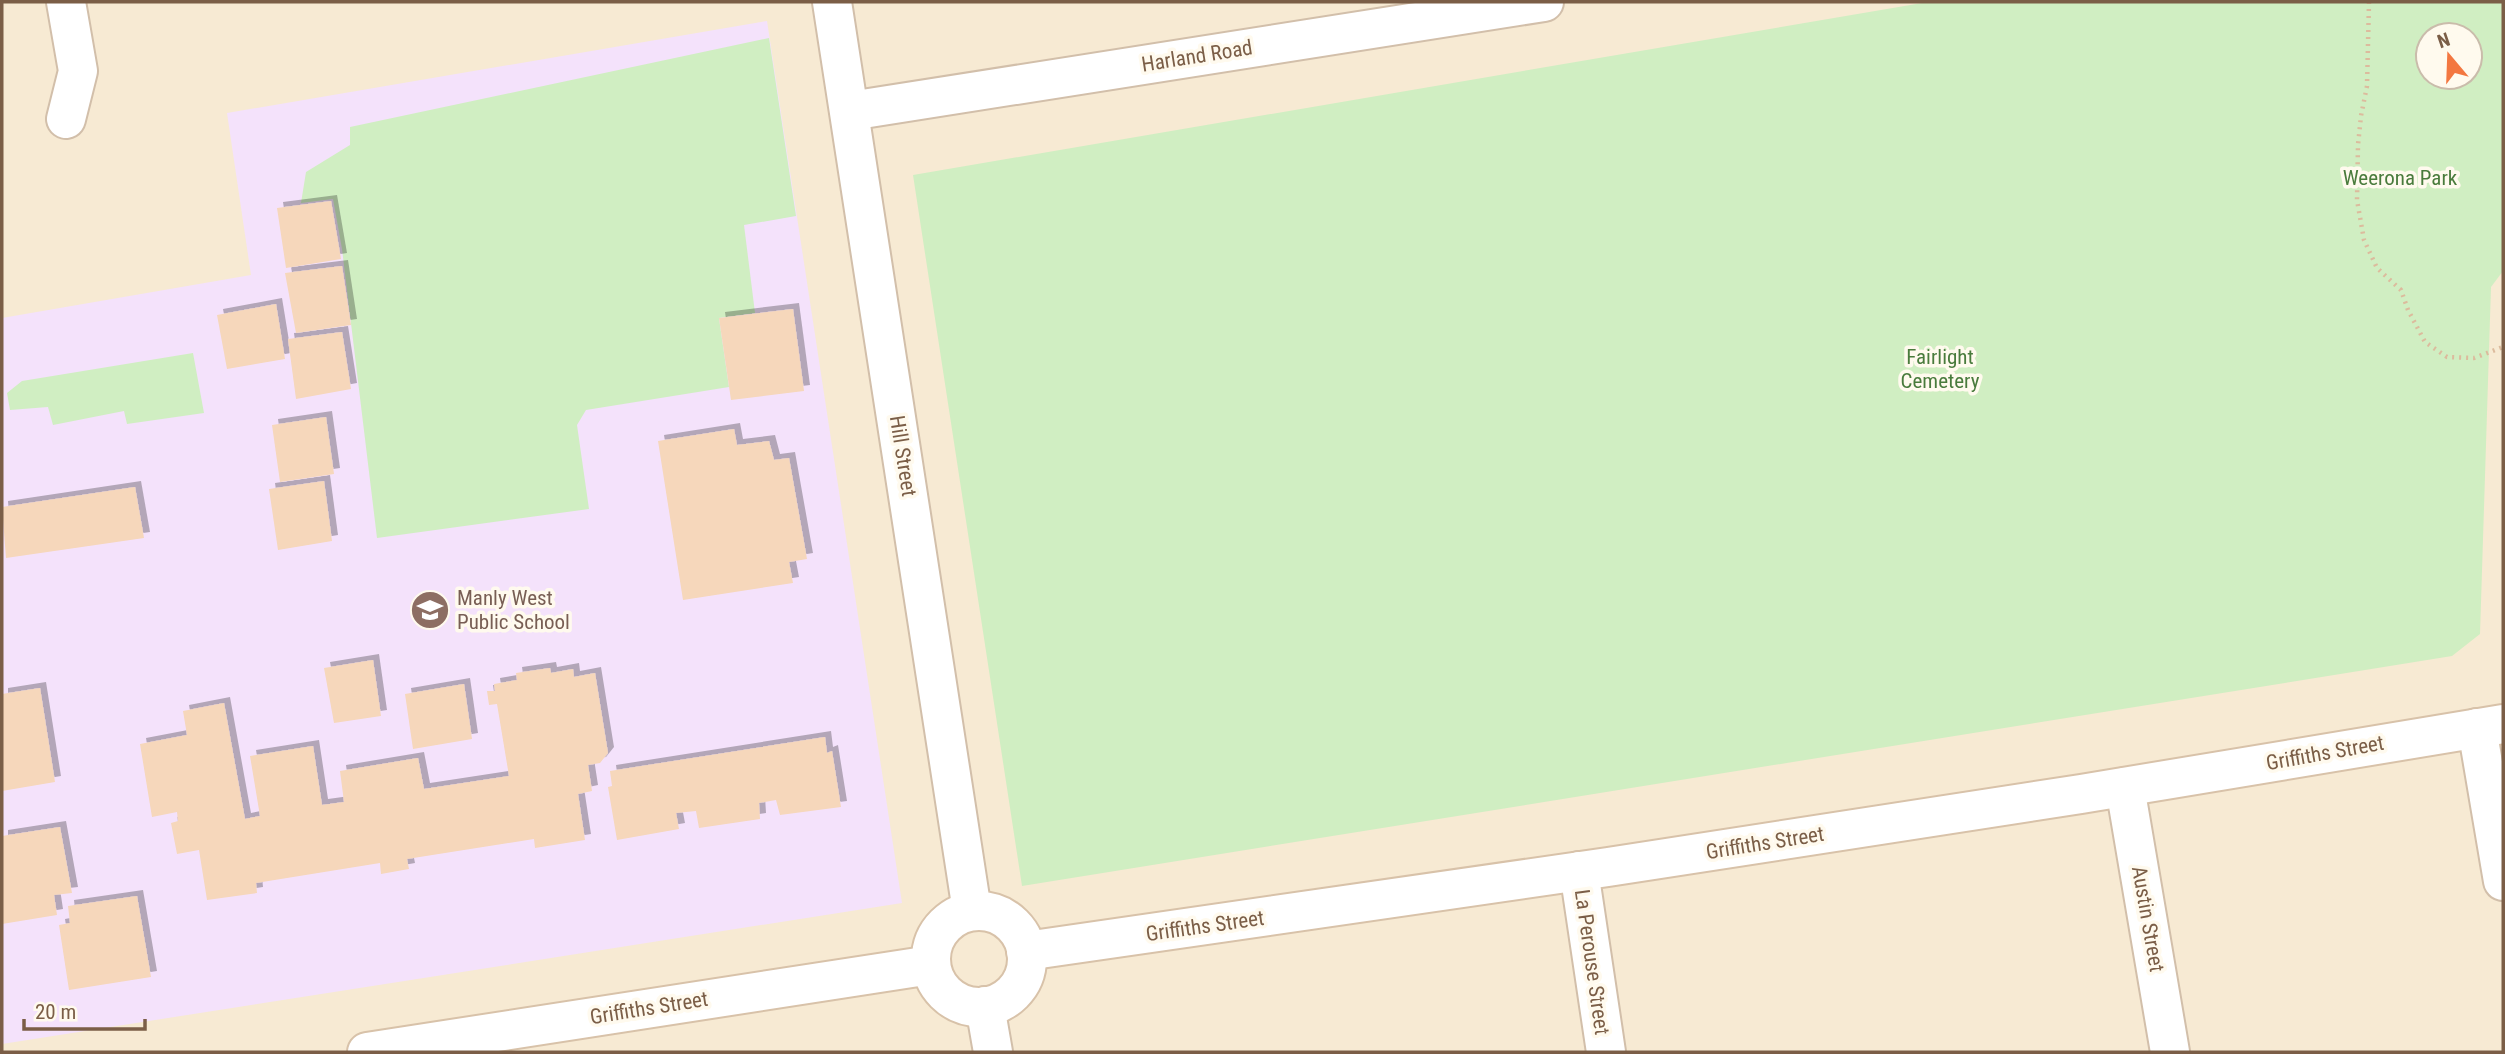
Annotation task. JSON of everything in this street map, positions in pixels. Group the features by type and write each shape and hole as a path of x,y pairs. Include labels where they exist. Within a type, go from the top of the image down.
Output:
{"street":[{"path":"66,2 78,71 66,119"},
{"name":"Hill Street","path":"832,2 972,911"},
{"name":"Harland Road","path":"850,111 1545,2"},
{"path":"2490,726 2503,881"},
{"name":"Griffiths Street","path":"1026,951 1579,871 2125,787 2490,726"},
{"name":"Austin Street","path":"2125,787 2170,1052"},
{"name":"La Perouse Street","path":"1579,871 1606,1052"},
{"path":"972,911 1001,916 1013,925 1022,937 1026,951 1026,966 1013,993 1000,1002 985,1006 971,1006 956,1001 944,992 935,979 931,965 931,950 936,936 945,924 972,911"},
{"name":"Griffiths Street","path":"375,1052 931,965"},
{"path":"985,1006 993,1052"}],"path":[{"path":"2370,2 2367,86 2358,145 2357,200 2364,240 2377,268 2402,290 2408,310 2425,342 2447,357 2474,358 2503,347"}],"shaded area":[{"path":"2,2 2503,2 2503,1052 2,1052"},
{"name":"Manly West Public School","path":"767,21 902,903 2,1044 2,318 251,275 227,113"}],"green space":[{"name":"Fairlight Cemetery","path":"1928,2 2503,2 2503,271 2491,287 2480,634 2452,656 1022,886 913,175"},
{"path":"769,38 796,216 744,225 755,313 719,318 729,387 586,410 577,425 589,509 377,538 342,249 333,199 301,203 306,172 350,145 350,127"},
{"path":"193,353 204,413 127,424 124,411 53,425 48,407 10,410 7,393 22,381"}],"building":[{"path":"331,201 341,259 286,268 277,208"},
{"path":"342,266 351,325 296,333 285,273"},
{"path":"276,304 285,359 227,369 217,315"},
{"path":"793,309 804,391 731,400 719,318"},
{"path":"342,332 351,389 296,399 288,339"},
{"path":"326,417 334,474 280,482 272,425"},
{"path":"734,429 737,445 769,441 774,460 789,458 807,559 789,562 793,583 683,600 658,441"},
{"path":"324,481 332,541 278,550 269,489"},
{"path":"135,487 144,538 6,558 2,507"},
{"path":"373,660 381,716 334,723 324,668"},
{"path":"550,668 551,673 573,669 574,677 595,673 608,753 600,763 588,765 592,791 578,794 585,840 535,848 534,839 407,859 409,869 381,874 380,863 256,883 257,893 207,900 199,850 177,854 171,823 178,821 177,812 152,817 140,744 187,735 183,711 224,703 245,819 260,816 250,756 313,746 322,805 344,802 340,771 418,758 424,789 509,776 497,704 489,705 487,691 495,691 494,684 517,680 516,673"},
{"path":"464,684 472,739 413,749 405,694"},
{"path":"40,688 55,782 2,791 2,694"},
{"path":"825,737 827,753 832,751 841,807 780,815 776,800 759,803 760,819 699,828 696,811 676,813 679,829 617,840 608,787 612,786 610,771"},
{"path":"60,827 72,893 54,895 57,915 2,924 2,836"},
{"path":"137,896 151,977 69,990 59,925 70,923 68,906"}],"place":[{"name":"Manly West Public School","path":"430,610"}],"park label":[{"name":"Weerona Park","path":"2400,178"}]}
